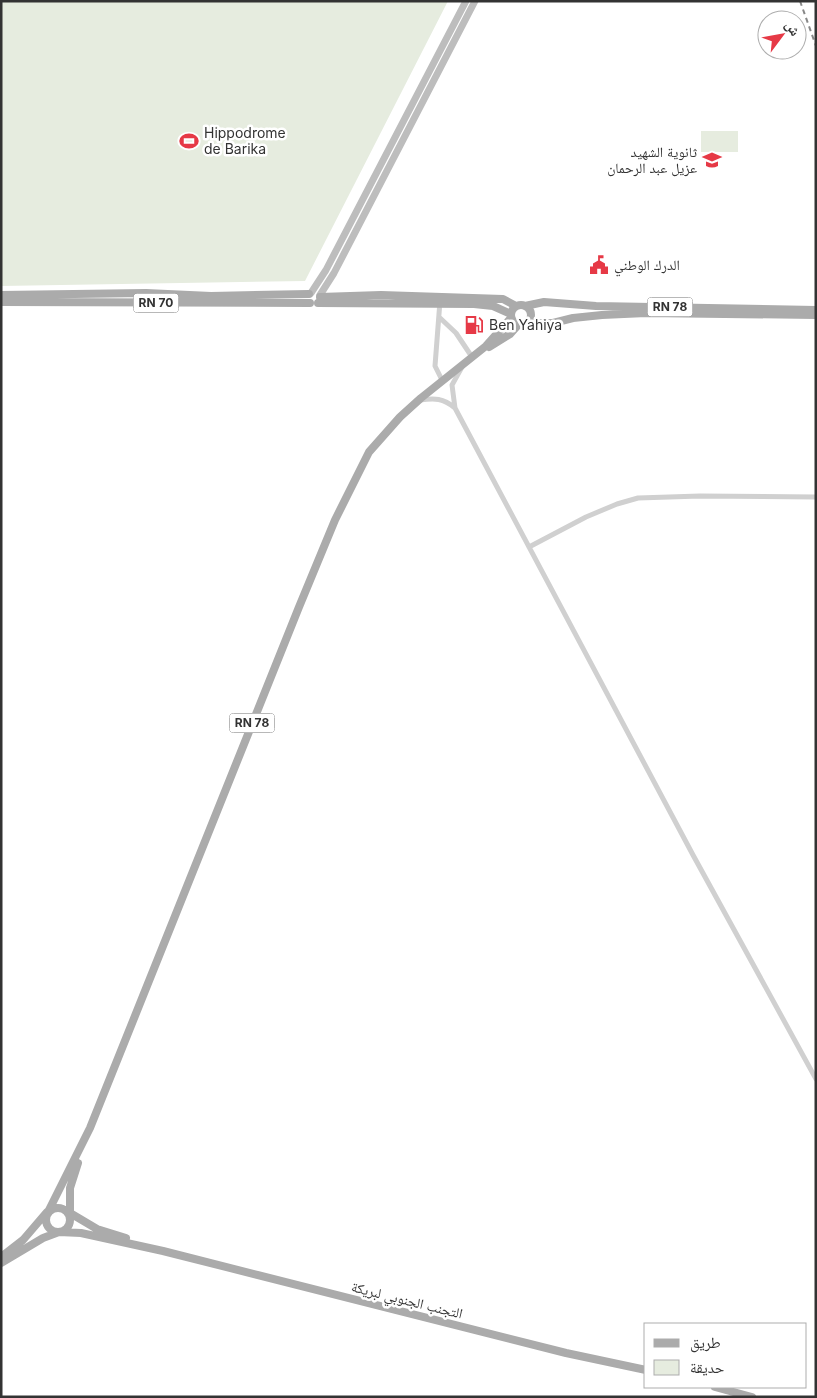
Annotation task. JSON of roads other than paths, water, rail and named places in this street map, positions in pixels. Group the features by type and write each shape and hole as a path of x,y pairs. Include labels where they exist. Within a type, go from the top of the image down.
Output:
{"main road":[{"name":"RN 70","path":"1,295 146,294 212,296 310,293"},
{"path":"310,293 308,300 317,299"},
{"name":"RN 70","path":"1,302 317,299 440,301 503,299 516,306"},
{"name":"RN 70","path":"440,301 493,306 511,316"},
{"name":"RN 78","path":"525,306 544,302 596,306 816,310"},
{"path":"516,306 525,306 531,310 530,321 518,325 511,316 516,306"},
{"name":"RN 78","path":"528,323 553,323 573,318 646,313 816,315"},
{"name":"RN 78","path":"90,1128 184,889 335,520 369,452 417,401 486,346 511,316"},
{"name":"RN 78","path":"472,357 510,334 518,325"},
{"path":"1,1257 23,1240 48,1212 90,1128"},
{"path":"1,1263 30,1244 66,1228 69,1215 70,1188 90,1128"},
{"path":"48,1212 58,1208 69,1215"},
{"path":"48,1212 46,1224 55,1232 59,1232"},
{"name":"التجنب الجنوبي لبريكة","path":"69,1215 97,1229 163,1251"},
{"name":"التجنب الجنوبي لبريكة","path":"59,1232 81,1233 163,1251 566,1353 644,1370"},
{"path":"719,1388 752,1397"}],"street":[{"path":"310,293 326,270 466,1"},
{"path":"317,299 334,272 476,1"},
{"path":"440,301 435,366 442,380"},
{"path":"439,317 456,333 472,357"},
{"path":"455,408 452,385 463,365"},
{"path":"417,401 446,400 455,408 693,855 816,1079"},
{"path":"529,547 586,517 617,504 638,498 700,496 816,497"}],"railway":[{"path":"800,1 816,46"}],"place":[{"name":"Hippodrome de Barika","path":"189,141"},
{"name":"ثانوية الشهيد عزيل عبد الرحمان","path":"712,160"},
{"name":"الدرك الوطني","path":"599,265"},
{"name":"Ben Yahiya","path":"474,325"}]}
